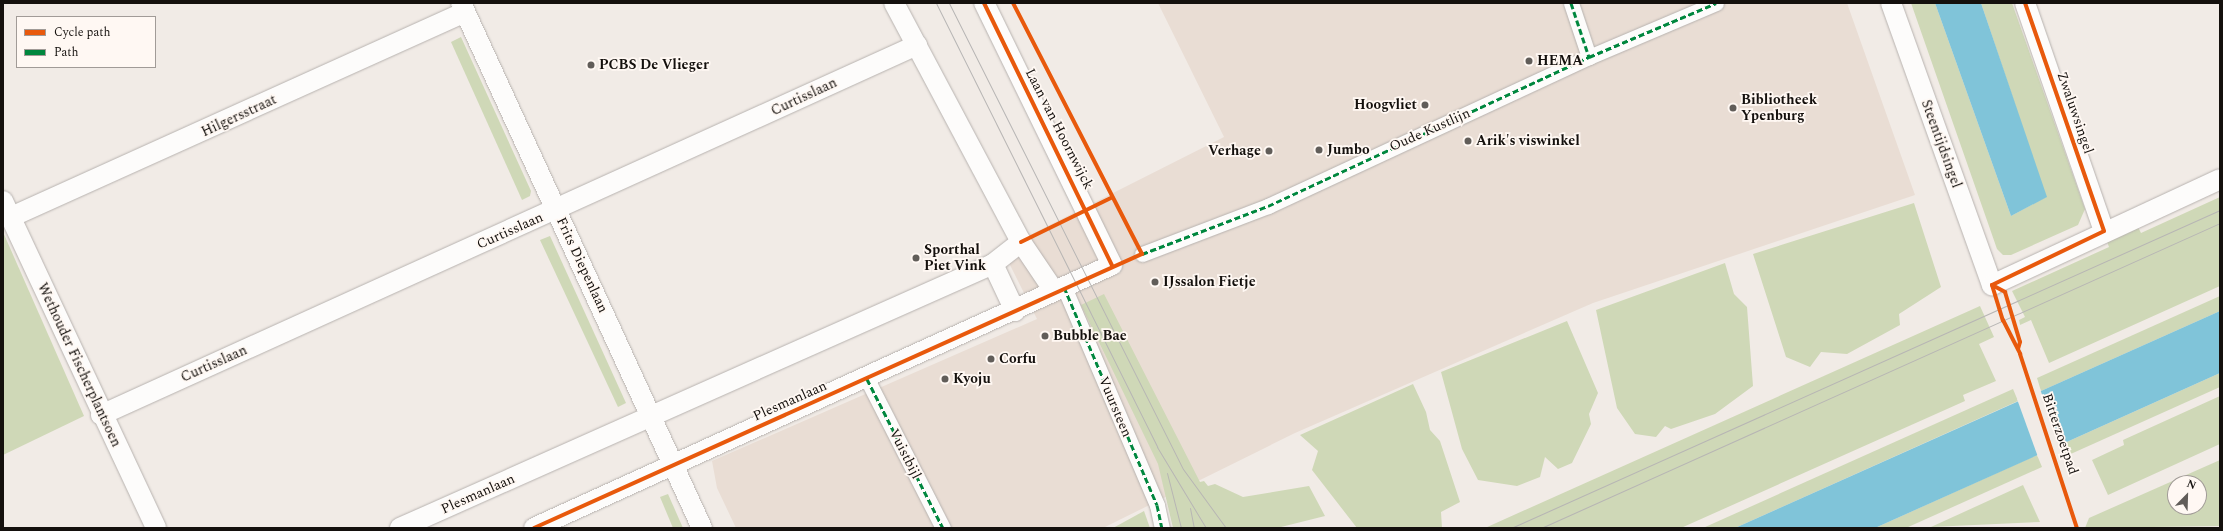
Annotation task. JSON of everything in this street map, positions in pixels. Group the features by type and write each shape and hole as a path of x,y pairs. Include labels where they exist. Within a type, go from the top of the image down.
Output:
{"street":[{"path":"894,3 1021,242 1059,289"},
{"name":"Laan van Hoornwijck","path":"984,3 1112,265 1059,289"},
{"path":"1571,3 1589,57"},
{"name":"Oude Kustlijn","path":"1142,254 1268,206 1589,57 1716,3"},
{"name":"Steentijdsingel","path":"1891,3 1992,285 2104,231"},
{"name":"Zwaluwsingel","path":"2025,3 2104,231"},
{"name":"Hilgersstraat","path":"7,209 463,8"},
{"name":"Frits Diepenlaan","path":"463,8 702,528"},
{"name":"Curtisslaan","path":"101,415 627,178 917,45"},
{"path":"2104,231 2220,180"},
{"name":"Wethouder Fischerplantsoen","path":"7,209 101,415 156,528"},
{"name":"Plesmanlaan","path":"400,528 993,264 1021,242"},
{"path":"993,264 1015,311"},
{"name":"Plesmanlaan","path":"534,528 673,464 867,379 1015,311 1059,289"},
{"name":"Vuursteen","path":"1059,289 1157,504 1162,528"},
{"name":"Vuistbijl","path":"867,379 943,528"}],"shaded area":[{"path":"1158,3 1847,3 1915,195 1593,303 1295,433 1103,528 736,528 717,488 712,461 1037,319 1002,249 1224,137"}],"green space":[{"path":"1911,3 1935,3 2011,216 2046,197 1981,3 2012,3 2085,209 2078,225 2011,255 2003,255 1997,249"},
{"path":"461,37 531,191 530,196 522,200 451,42"},
{"path":"2220,197 2220,286 2049,363 2031,320 2020,325 2019,320 2025,317 2012,291 2109,247 2106,239 2137,225 2141,233"},
{"path":"1914,203 1941,287 1899,314 1900,325 1847,354 1821,352 1810,367 1786,357 1753,254"},
{"path":"3,232 84,416 3,455"},
{"path":"550,236 626,403 618,407 540,240"},
{"path":"1725,263 1734,294 1747,307 1753,386 1715,414 1671,429 1665,426 1656,437 1635,434 1617,408 1596,310"},
{"path":"1104,294 1200,482 1204,481 1208,486 1215,484 1243,497 1309,486 1325,516 1277,528 1173,528 1158,464 1081,305"},
{"path":"2220,296 2220,311 2041,391 2037,378"},
{"path":"1980,306 1994,337 1979,344 1996,381 1963,395 1965,401 1681,528 1485,528"},
{"path":"1567,321 1598,393 1589,414 1591,424 1572,463 1558,469 1545,457 1540,477 1517,486 1478,480 1462,449 1441,372"},
{"path":"2220,373 2220,387 2064,457 2060,445"},
{"path":"1413,384 1426,412 1430,430 1440,441 1460,502 1441,512 1442,528 1357,528 1312,470 1318,451 1300,435"},
{"path":"2013,389 2018,401 1735,528 1703,528"},
{"path":"2220,396 2220,444 2108,495 2092,460 2124,445 2123,440"},
{"path":"2037,455 2042,467 1906,528 1875,528"},
{"path":"2220,460 2220,526 2085,528 2089,518 2167,483 2167,515 2207,515 2207,475 2186,475"},
{"path":"2023,485 2040,522 1931,527"},
{"path":"668,494 683,528 673,528 660,497"},
{"path":"1144,511 1150,528 1113,528"}],"water":[{"path":"1935,3 1981,3 2047,197 2011,216"},
{"path":"2220,311 2220,373 1875,528 1735,528"}],"pier":[{"path":"2040,389 2061,447 2038,457 2017,399"}],"tram line":[{"path":"936,3 1157,447 1206,528"},
{"path":"949,3 1183,469 1226,528"},
{"path":"1511,528 2220,210"},
{"path":"1541,528 2220,223"},
{"path":"1167,473 1181,528"},
{"path":"1190,508 1194,528"}],"marked path":[{"path":"1571,3 1589,57"},
{"path":"1142,254 1268,206 1589,57 1716,3"},
{"path":"1064,287 1157,505 1162,528"},
{"path":"867,379 943,528"}],"cycle path":[{"path":"984,3 1112,265"},
{"path":"534,528 1142,254 1013,3"},
{"path":"1992,285 2104,231 2025,3"},
{"path":"1021,242 1111,198"},
{"name":"Bitterzoetpad","path":"1992,285 2003,320 2020,354 2077,528"},
{"path":"1992,285 2005,292 2020,342 2018,349"}],"place":[{"name":"HEMA","path":"1529,61"},
{"name":"PCBS De Vlieger","path":"591,65"},
{"name":"Hoogvliet","path":"1425,105"},
{"name":"Bibliotheek Ypenburg","path":"1733,108"},
{"name":"Arik's viswinkel","path":"1468,141"},
{"name":"Jumbo","path":"1319,150"},
{"name":"Verhage","path":"1269,151"},
{"name":"Sporthal Piet Vink","path":"916,258"},
{"name":"IJssalon Fietje","path":"1155,282"},
{"name":"Bubble Bae","path":"1045,336"},
{"name":"Corfu","path":"991,359"},
{"name":"Kyoju","path":"945,379"}]}
